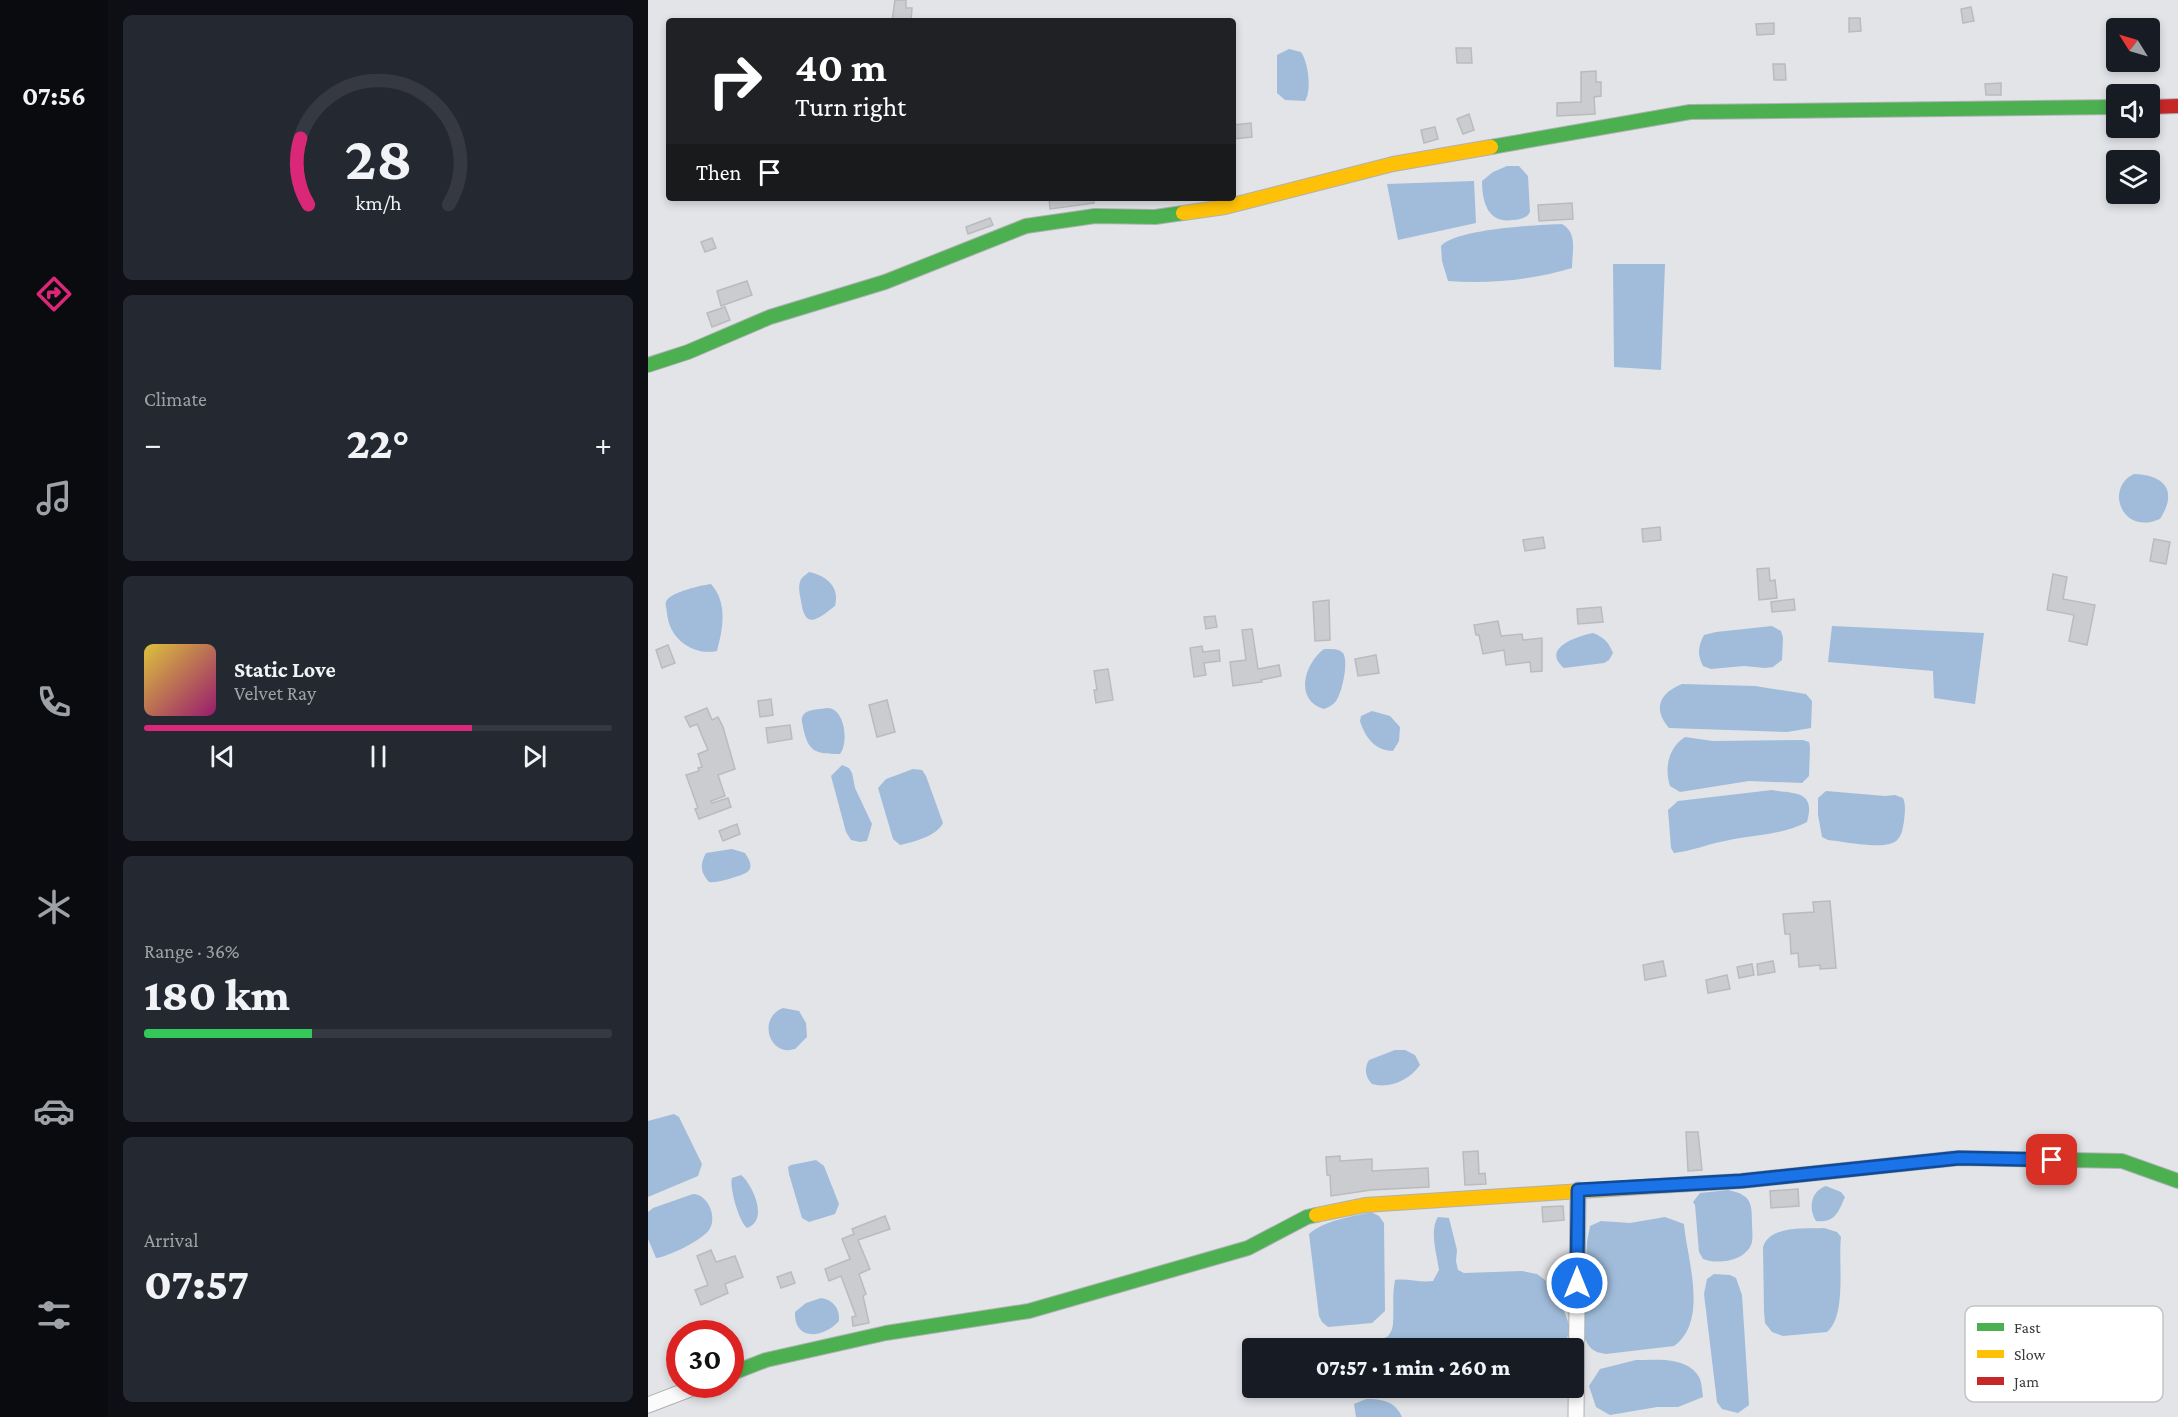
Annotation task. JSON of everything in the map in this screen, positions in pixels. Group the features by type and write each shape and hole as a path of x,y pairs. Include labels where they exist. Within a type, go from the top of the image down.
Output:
{"street":[{"path":"2160,107 2178,106"},
{"path":"648,365 688,352 770,317 885,282 1026,226 1095,216 1155,217 1225,207 1393,164 1690,112 2106,107"},
{"path":"744,1369 766,1360 885,1333 1029,1311 1248,1248 1307,1217 1365,1205 1741,1181 1959,1158 2122,1161 2178,1181"},
{"path":"1576,1417 1578,1190"},
{"path":"648,1405 666,1398"}],"water":[{"path":"1289,49 1301,52 1306,62 1309,83 1305,101 1285,100 1277,93 1277,55"},
{"path":"1507,166 1519,166 1528,176 1530,212 1521,219 1498,219 1488,210 1483,197 1482,181 1493,172"},
{"path":"1474,181 1476,223 1398,240 1387,184"},
{"path":"1562,224 1570,232 1572,238 1572,268 1542,276 1511,280 1448,281 1442,261 1441,246 1449,240 1498,229"},
{"path":"1613,264 1665,264 1661,370 1614,367"},
{"path":"2134,474 2154,478 2165,486 2168,500 2160,519 2147,523 2136,521 2127,516 2122,508 2119,499 2120,489 2125,481"},
{"path":"809,572 831,583 836,593 835,606 813,620 806,616 803,610 799,591 802,577"},
{"path":"711,584 720,599 722,608 721,634 717,651 699,651 684,644 672,631 666,603 670,597 681,592"},
{"path":"1772,626 1781,631 1783,638 1782,660 1773,667 1744,666 1711,669 1703,666 1699,650 1704,635"},
{"path":"1832,626 1984,633 1975,704 1934,698 1933,671 1828,662"},
{"path":"1593,633 1603,638 1610,646 1613,653 1609,660 1604,663 1564,668 1556,655 1559,649 1571,640"},
{"path":"1324,649 1341,651 1345,657 1345,663 1344,677 1338,697 1334,704 1324,709 1309,698 1305,681 1311,663"},
{"path":"1682,684 1755,686 1806,694 1812,701 1811,728 1787,732 1669,728 1661,714 1661,702 1668,692"},
{"path":"828,708 838,714 844,727 843,749 840,754 814,750 807,742 805,735 803,715 810,711"},
{"path":"1372,711 1390,716 1400,727 1399,741 1393,751 1376,746 1365,732 1360,721 1361,716"},
{"path":"1685,737 1713,741 1803,740 1809,742 1810,747 1809,776 1802,783 1749,781 1680,792 1670,786 1668,765 1675,746"},
{"path":"842,765 849,768 852,773 855,788 872,824 867,841 851,840 846,832 831,776"},
{"path":"913,769 922,770 926,776 943,823 936,832 900,845 893,839 878,788 886,779"},
{"path":"1772,790 1802,795 1809,804 1807,822 1778,832 1674,853 1671,848 1668,810 1678,801"},
{"path":"1826,791 1895,795 1903,798 1905,815 1899,837 1893,843 1876,845 1854,844 1822,837 1818,798"},
{"path":"732,849 745,853 749,859 749,870 732,878 709,882 702,868 706,853"},
{"path":"783,1008 799,1011 806,1023 807,1037 795,1049 779,1048 770,1038 771,1018"},
{"path":"1395,1050 1405,1050 1415,1055 1420,1065 1411,1075 1399,1082 1385,1085 1372,1084 1366,1072 1369,1060"},
{"path":"674,1114 679,1117 702,1164 698,1176 648,1197 648,1121"},
{"path":"816,1160 824,1166 839,1204 835,1214 809,1222 802,1218 788,1167"},
{"path":"741,1175 754,1194 758,1211 754,1224 747,1228 738,1212 731,1182 732,1178"},
{"path":"1826,1186 1841,1192 1845,1197 1832,1219 1816,1221 1812,1211 1812,1200 1821,1188"},
{"path":"1728,1190 1741,1194 1749,1200 1752,1242 1744,1254 1738,1257 1724,1261 1709,1261 1703,1259 1699,1252 1693,1202 1700,1193"},
{"path":"693,1194 707,1202 712,1213 712,1225 705,1234 684,1247 656,1258 648,1239 648,1212 653,1208"},
{"path":"1371,1212 1379,1216 1384,1223 1385,1311 1372,1323 1328,1327 1319,1316 1309,1234 1330,1222"},
{"path":"1438,1217 1449,1218 1457,1250 1458,1270 1464,1273 1522,1271 1537,1274 1553,1286 1570,1327 1567,1338 1385,1338 1389,1335 1393,1325 1395,1280 1433,1281 1439,1270 1435,1250 1435,1222"},
{"path":"1665,1217 1684,1224 1693,1289 1691,1321 1685,1335 1674,1346 1606,1354 1594,1350 1583,1335 1587,1242 1590,1226 1601,1221 1630,1223"},
{"path":"1824,1228 1837,1232 1841,1237 1839,1301 1833,1324 1827,1332 1783,1336 1772,1332 1765,1323 1763,1247 1767,1240 1780,1232"},
{"path":"1714,1274 1730,1275 1736,1278 1742,1295 1749,1405 1738,1413 1722,1409 1717,1402 1704,1294 1707,1279"},
{"path":"821,1298 835,1305 839,1321 833,1327 818,1334 805,1333 796,1322 795,1312 806,1303"},
{"path":"1636,1360 1662,1360 1687,1365 1699,1377 1703,1397 1678,1407 1657,1407 1610,1415 1596,1407 1589,1386 1600,1369"},
{"path":"1366,1399 1392,1404 1402,1417 1356,1417 1354,1404"}],"building":[{"path":"895,0 906,0 906,8 912,8 911,18 892,18"},
{"path":"1971,7 1974,21 1963,23 1961,9"},
{"path":"1849,18 1860,18 1861,31 1849,32"},
{"path":"1774,23 1774,34 1757,35 1756,24"},
{"path":"1456,48 1471,48 1472,63 1457,63"},
{"path":"1773,64 1785,64 1786,80 1774,80"},
{"path":"1596,71 1596,82 1601,82 1601,96 1594,97 1595,114 1557,116 1557,103 1581,102 1581,72"},
{"path":"2001,83 2001,95 1986,95 1985,84"},
{"path":"1469,114 1474,130 1463,134 1457,119"},
{"path":"1251,123 1252,137 1236,139 1236,125"},
{"path":"1435,127 1438,139 1424,143 1421,130"},
{"path":"1049,201 1094,201 1094,203 1050,209"},
{"path":"1572,203 1573,219 1539,221 1538,205"},
{"path":"990,218 993,225 968,234 966,227"},
{"path":"712,238 716,248 705,252 701,242"},
{"path":"747,281 752,295 721,306 717,291"},
{"path":"725,307 730,320 712,327 707,313"},
{"path":"1660,527 1661,540 1643,542 1642,529"},
{"path":"1543,537 1545,548 1525,551 1523,540"},
{"path":"2154,539 2170,542 2166,564 2150,561"},
{"path":"1769,568 1770,581 1775,580 1777,598 1759,600 1757,569"},
{"path":"2053,574 2067,577 2063,599 2095,605 2087,645 2069,641 2074,615 2047,610"},
{"path":"1794,599 1795,610 1772,612 1771,602"},
{"path":"1329,600 1330,640 1315,641 1313,602"},
{"path":"1601,607 1603,622 1578,624 1577,609"},
{"path":"1215,616 1217,627 1206,629 1204,617"},
{"path":"1498,621 1501,636 1522,634 1523,640 1542,638 1542,671 1531,672 1530,662 1506,665 1504,650 1483,654 1479,635 1476,635 1474,625"},
{"path":"1252,629 1258,669 1279,665 1281,676 1261,680 1262,682 1233,686 1230,662 1246,660 1242,630"},
{"path":"668,645 675,663 662,668 656,650"},
{"path":"1202,646 1203,652 1219,650 1220,661 1204,663 1206,675 1194,677 1190,648"},
{"path":"1376,655 1379,673 1358,676 1355,659"},
{"path":"1108,669 1113,700 1096,703 1094,690 1097,690 1094,671"},
{"path":"771,699 773,715 760,717 758,701"},
{"path":"887,700 895,732 877,737 869,705"},
{"path":"707,708 712,720 718,717 723,727 735,769 718,775 725,796 711,801 712,803 728,798 731,807 699,819 695,809 698,808 686,775 699,771 698,768 702,767 698,754 708,750 697,724 690,727 685,717"},
{"path":"790,725 792,739 768,743 766,728"},
{"path":"737,824 740,834 723,841 719,831"},
{"path":"1830,901 1836,968 1820,969 1820,965 1799,967 1798,953 1791,954 1790,934 1785,934 1783,914 1814,912 1813,902"},
{"path":"1663,961 1666,976 1645,980 1643,965"},
{"path":"1773,961 1775,972 1758,975 1757,964"},
{"path":"1752,964 1754,975 1739,978 1737,967"},
{"path":"1727,975 1730,989 1708,993 1706,980"},
{"path":"1686,1132 1698,1132 1702,1170 1688,1171"},
{"path":"1478,1151 1479,1174 1485,1173 1486,1184 1465,1185 1463,1152"},
{"path":"1340,1156 1340,1161 1372,1159 1372,1171 1428,1168 1429,1187 1371,1190 1331,1196 1326,1157"},
{"path":"1798,1189 1799,1206 1771,1208 1770,1191"},
{"path":"1563,1206 1564,1220 1543,1222 1542,1207"},
{"path":"885,1216 890,1229 858,1240 870,1269 859,1274 866,1294 863,1296 869,1323 853,1326 852,1317 856,1316 841,1276 829,1281 825,1269 850,1259 842,1239 854,1234 852,1229"},
{"path":"711,1250 716,1262 735,1256 743,1277 725,1284 728,1293 701,1305 695,1290 708,1285 697,1256"},
{"path":"791,1272 795,1283 781,1288 777,1277"}],"traffic: fast":[{"path":"1491,147 1690,112 2106,107"},
{"path":"648,365 688,352 770,317 885,282 1026,226 1095,216 1155,217 1183,213"},
{"path":"1657,1186 1741,1181 1959,1158 2122,1161 2178,1181"},
{"path":"744,1369 766,1360 886,1333 1029,1311 1248,1248 1307,1217 1316,1215"}],"traffic: slow":[{"path":"1183,213 1225,207 1393,164 1491,147"},
{"path":"1316,1215 1365,1205 1657,1186"}],"traffic: jam":[{"path":"2160,107 2178,106"}],"route":[{"path":"1577,1283 1578,1190 1741,1181 1959,1158 2052,1160"}]}
